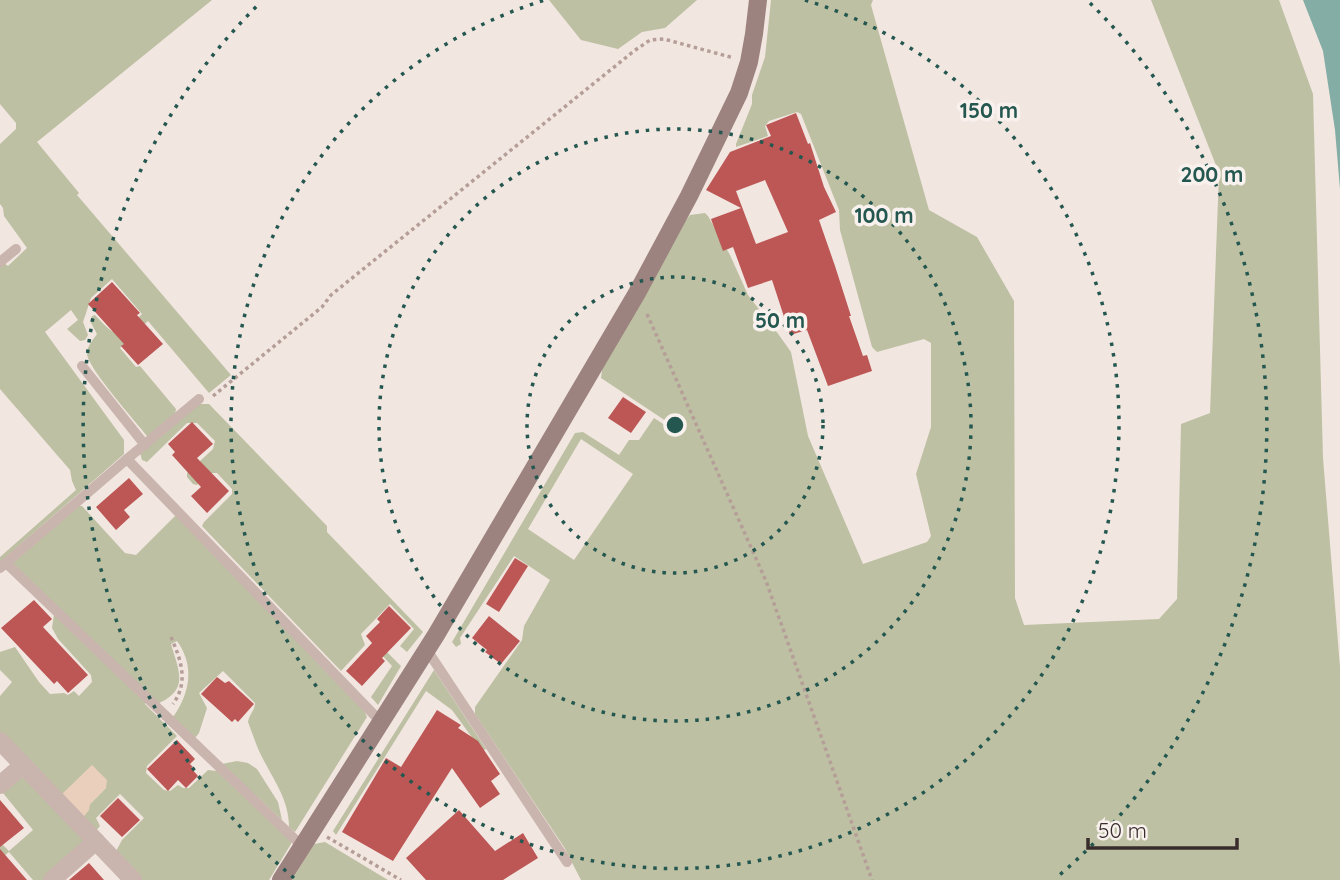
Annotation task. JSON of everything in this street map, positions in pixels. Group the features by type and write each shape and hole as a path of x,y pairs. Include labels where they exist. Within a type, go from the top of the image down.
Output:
{"street":[{"path":"281,880 427,650 637,293 689,196 739,93 749,62 758,0"},
{"path":"0,741 133,880"},
{"path":"0,785 23,765"},
{"path":"52,880 96,841"}],"lane":[{"path":"0,262 16,249"},
{"path":"82,366 145,445"},
{"path":"199,400 3,565 302,846"},
{"path":"127,459 382,722"},
{"path":"427,650 567,862"}],"path":[{"path":"199,400 213,396 322,307 331,295 650,40 664,39 689,44 749,62"},
{"path":"637,293 766,581 872,880"},
{"path":"162,713 174,703 181,691 181,664 171,637"},
{"path":"313,829 401,880"}],"green space":[{"path":"0,0 212,0 37,142 79,193 77,195 231,375 209,393 148,321 120,348 136,367 140,366 176,409 175,414 148,437 103,382 87,353 97,334 90,321 92,316 95,315 109,329 118,333 128,328 142,314 112,279 91,298 83,322 88,335 85,340 80,341 67,329 78,320 71,310 45,332 124,440 124,454 0,562 0,557 76,490 70,470 0,389 0,260 8,266 27,248 4,216 0,204 0,144 16,129 16,123 0,104"},
{"path":"549,0 697,0 665,28 642,32 618,49 581,40"},
{"path":"771,0 873,0 871,5 929,210 977,237 1014,301 1015,598 1024,625 1159,619 1177,599 1181,424 1210,413 1219,173 1151,0 1279,0 1313,94 1323,458 1340,667 1340,880 581,880 564,847 475,714 475,707 522,640 524,626 550,580 514,556 460,638 461,644 456,647 452,642 575,433 583,432 619,455 629,440 639,440 654,418 674,431 675,427 601,378 603,363 690,215 705,213 708,216 748,295 791,352 808,436 863,564 927,542 931,536 916,474 931,427 931,343 924,339 877,352 872,347 840,230 839,210 801,114 797,112 769,121 765,126 768,136 736,147 765,57","holes":["581,439 633,474 574,560 528,529"]},
{"path":"199,404 209,404 327,526 327,532 423,632 407,652 400,646 414,629 390,604 361,634 365,645 341,671 202,526 232,494 232,489 217,473 209,473 197,485 187,477 187,473 213,449 215,441 197,423 187,423 147,462 142,460 140,453"},
{"path":"78,506 82,506 125,553 136,555 175,516 179,516 363,708 367,717 295,832 289,827 284,800 248,722 255,703 223,671 199,693 207,708 195,738 173,717 183,699 188,670 183,650 177,641 171,644 178,670 178,685 169,697 159,703 149,694 145,704 177,736 147,766 146,773 164,790 170,791 178,785 189,788 208,770 217,771 291,840 269,880 141,880 115,853 122,840 144,818 120,794 96,818 100,826 95,832 82,819 90,804 106,788 60,796 0,734 0,696 12,682 0,670 0,652 15,647 50,694 68,695 74,691 79,696 92,682 91,675 58,639 52,628 55,608 13,567 13,563"},
{"path":"386,651 401,666 378,705 371,697 392,666 381,654"},
{"path":"434,670 486,749 482,751 452,710 426,691 336,835 333,831"},
{"path":"237,761 248,763 257,769 278,802 282,820 222,764"},
{"path":"19,778 26,778 85,840 45,880 33,880 9,852 0,859 0,842 9,851 33,830 3,793"},
{"path":"325,842 388,880 292,880 314,844"}],"sand":[{"path":"92,765 107,780 106,788 90,804 82,819 60,796"}],"water":[{"path":"1303,0 1340,0 1340,189 1335,130 1323,51"}],"building":[{"path":"796,113 836,212 819,220 863,356 867,355 872,371 828,386 807,330 790,335 772,280 748,288 733,247 723,251 711,219 741,208 706,190 730,152 771,136 766,125","holes":["765,180 788,232 756,244 736,191"]},
{"path":"112,282 163,344 138,365 121,346 124,344 88,304"},
{"path":"623,397 646,412 631,433 608,418"},
{"path":"192,422 213,444 197,458 229,491 207,513 191,496 201,487 172,455 175,452 168,444"},
{"path":"129,478 143,494 124,510 130,517 116,530 96,507"},
{"path":"515,558 528,566 499,612 486,604"},
{"path":"34,600 52,619 43,627 88,675 68,693 57,681 54,684 1,628"},
{"path":"389,606 411,628 382,658 385,661 362,686 346,671 372,643 366,636 380,622 377,619"},
{"path":"489,616 520,641 501,664 472,638"},
{"path":"217,677 225,683 229,681 254,704 238,722 235,719 232,722 201,694"},
{"path":"437,710 461,725 458,728 478,741 500,774 491,781 500,794 480,808 452,768 393,861 342,832 386,758 401,767"},
{"path":"177,740 195,759 190,764 198,776 186,788 178,780 168,791 147,769"},
{"path":"118,798 140,820 122,837 100,816"},
{"path":"0,800 24,828 0,847"},
{"path":"459,810 495,851 523,833 538,858 503,880 426,880 406,858"},
{"path":"0,849 27,880 0,880"},
{"path":"89,863 104,880 69,880"}]}
